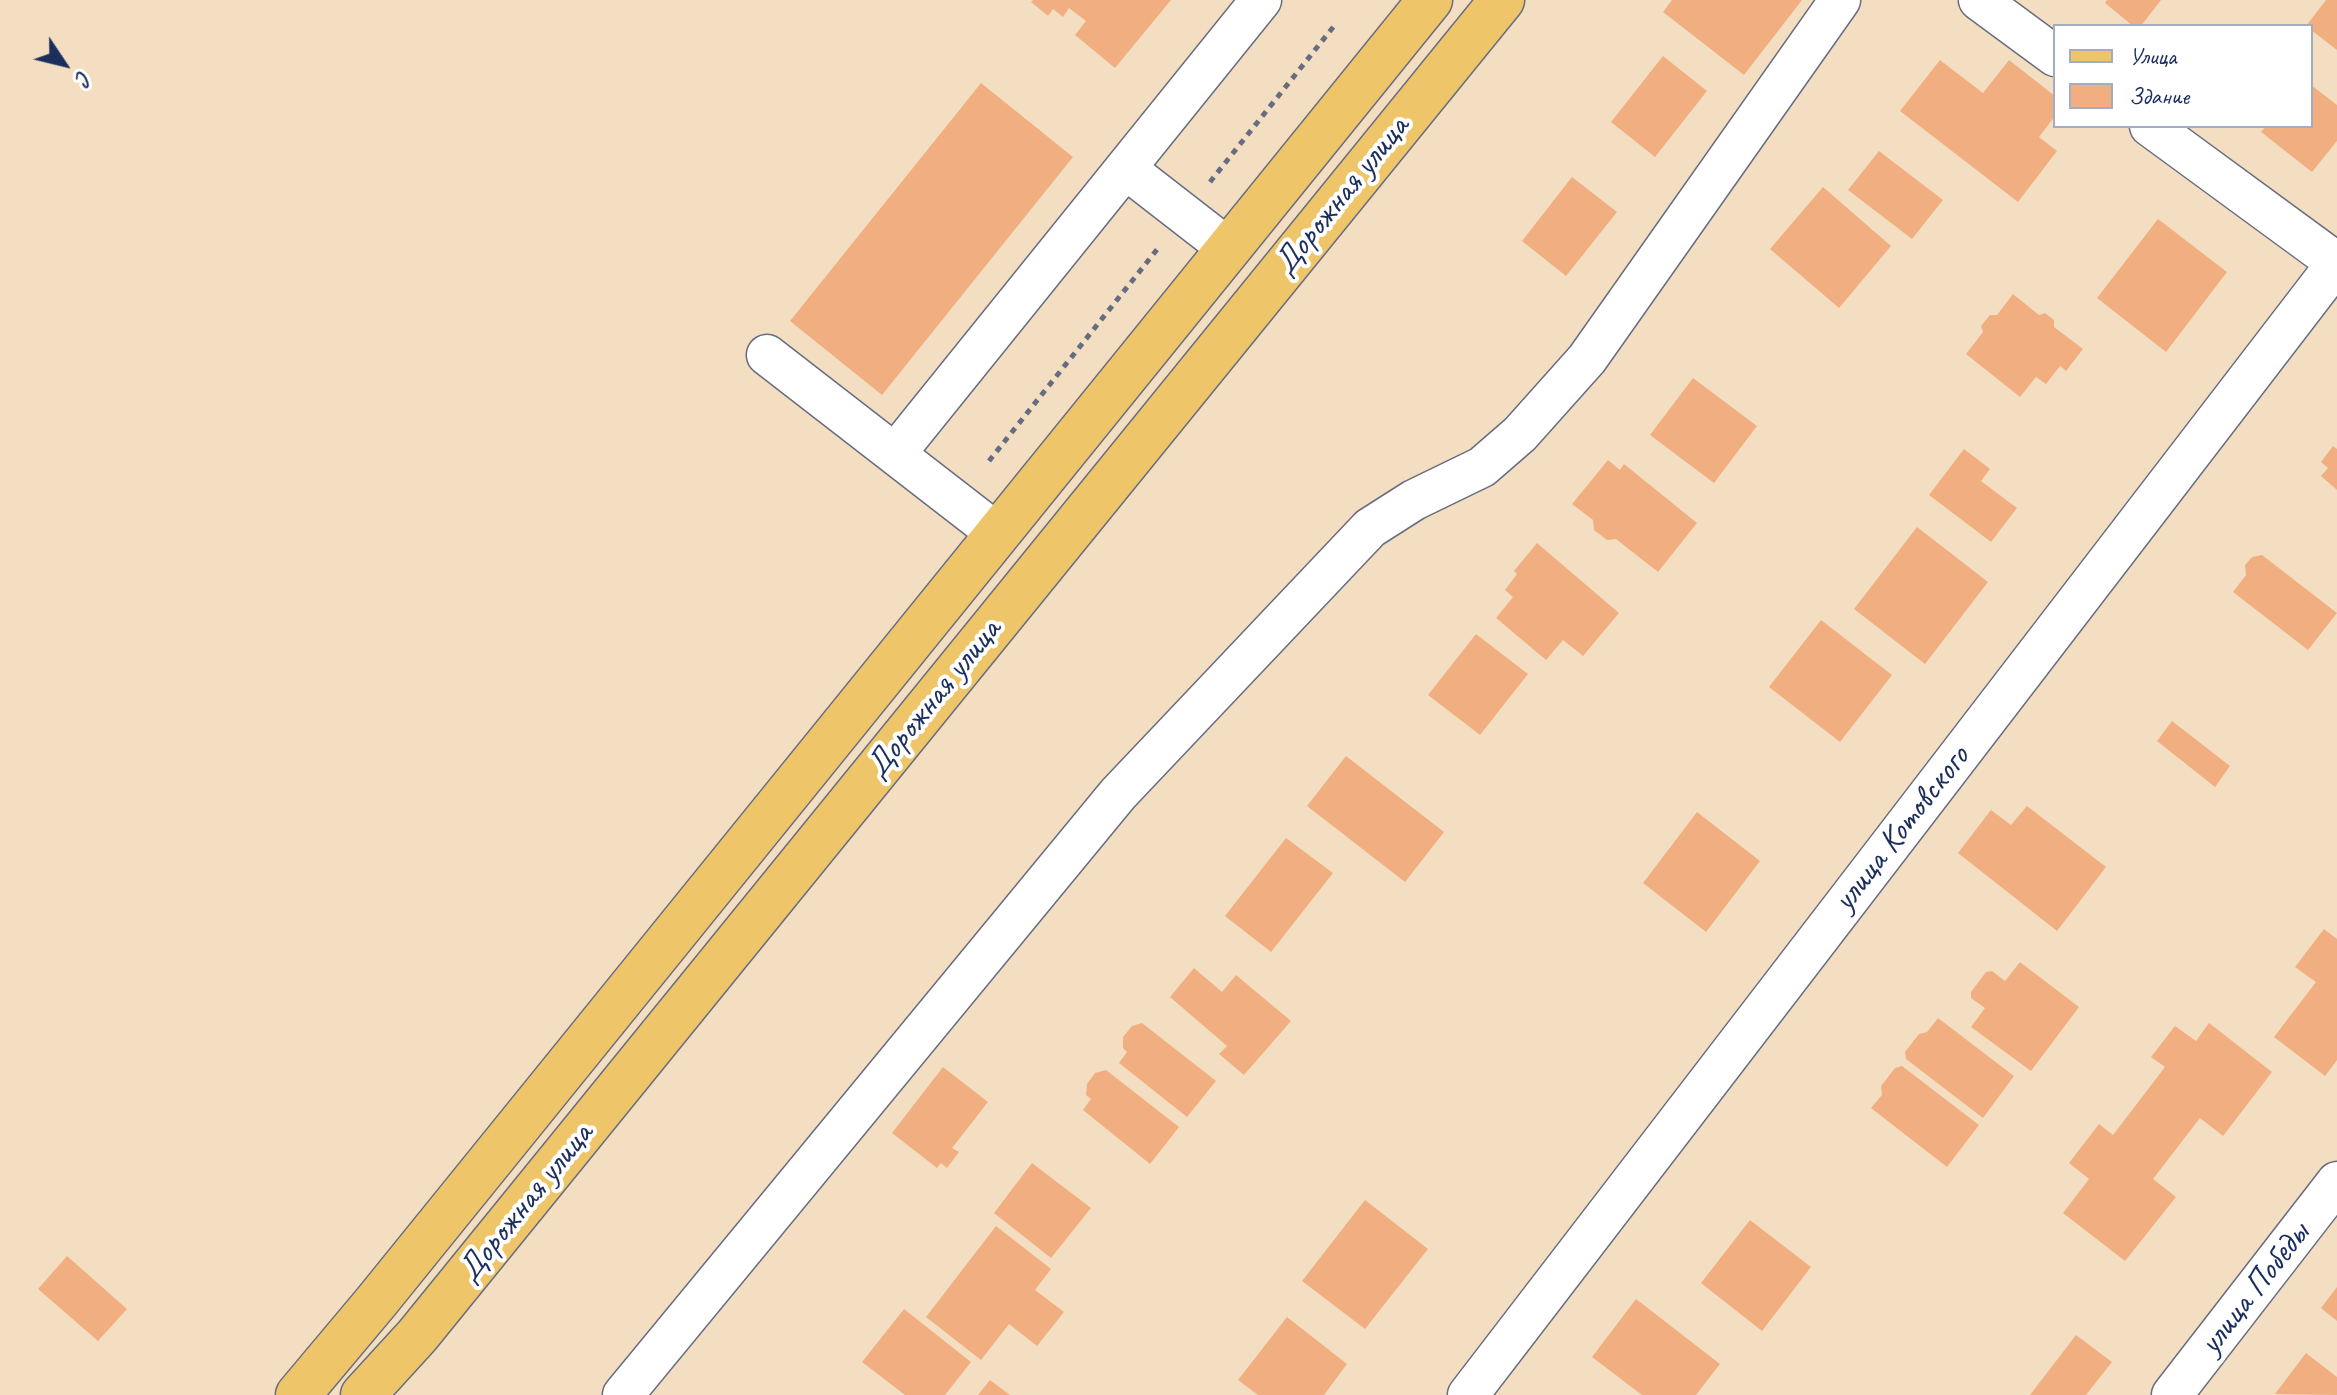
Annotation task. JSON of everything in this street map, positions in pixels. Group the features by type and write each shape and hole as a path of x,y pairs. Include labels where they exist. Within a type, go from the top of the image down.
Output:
{"main road":[{"name":"Дорожная улица","path":"298,1395 1430,0"},
{"name":"Дорожная улица","path":"363,1395 417,1336 1502,0"}],"street":[{"path":"895,454 1261,0"},
{"path":"623,1395 1118,794 1370,528 1414,500 1482,467 1520,434 1587,359 1840,0"},
{"path":"1979,0 2053,55"},
{"path":"2153,128 2337,263"},
{"path":"1126,169 1229,249"},
{"name":"улица Котовского","path":"1468,1395 2337,263"},
{"path":"767,355 998,534"},
{"name":"улица Победы","path":"2172,1395 2337,1182"}],"path":[{"path":"1208,184 1334,26"},
{"path":"989,461 1165,239"}],"building":[{"path":"1171,0 1115,68 1075,35 1086,21 1069,8 1063,17 1053,9 1048,16 1031,2"},
{"path":"1672,0 1802,0 1744,75 1663,12"},
{"path":"2107,0 2161,0 2143,24 2131,24 2105,3"},
{"path":"2326,0 2337,0 2337,50 2313,32 2313,24 2308,24"},
{"path":"1663,56 1707,91 1655,157 1611,122"},
{"path":"1940,60 1983,93 2009,60 2053,94 2053,119 2039,137 2057,151 2018,202 1900,111"},
{"path":"981,83 1073,157 882,395 790,321"},
{"path":"2313,87 2337,105 2337,141 2312,172 2261,132 2264,128 2313,128"},
{"path":"1879,151 1943,200 1912,239 1848,190"},
{"path":"1572,177 1617,212 1566,276 1522,241"},
{"path":"1823,187 1891,246 1839,308 1770,249"},
{"path":"2158,219 2227,272 2166,352 2097,298"},
{"path":"2013,294 2039,315 2045,313 2054,320 2054,327 2083,349 2066,371 2060,366 2046,384 2036,377 2020,397 1966,354 1983,332 1981,326 1990,315 1997,315"},
{"path":"1693,378 1757,426 1714,483 1650,435"},
{"path":"2333,446 2337,449 2337,490 2321,476 2328,468 2321,462"},
{"path":"1964,449 1990,469 1981,481 2017,508 1991,542 1929,495"},
{"path":"1608,460 1620,470 1624,464 1697,523 1658,572 1616,539 1607,540 1594,530 1593,520 1572,504"},
{"path":"1917,527 1988,582 1925,664 1854,609"},
{"path":"1537,543 1619,613 1583,656 1563,640 1546,660 1496,618 1513,597 1505,590 1517,574 1514,571"},
{"path":"2262,555 2337,613 2308,650 2233,592 2246,575 2245,565 2252,557"},
{"path":"1821,620 1892,675 1840,742 1769,687"},
{"path":"1476,634 1528,674 1480,735 1428,695"},
{"path":"2172,721 2230,766 2215,787 2157,741"},
{"path":"1346,756 1444,832 1405,882 1307,806"},
{"path":"2027,806 2106,867 2057,931 1958,853 1991,810 2011,825"},
{"path":"1697,812 1760,861 1706,932 1643,883"},
{"path":"1286,838 1333,873 1271,952 1225,916"},
{"path":"2324,929 2337,939 2337,1060 2325,1076 2274,1037 2316,982 2295,967"},
{"path":"2020,962 2079,1007 2031,1071 1971,1027 1985,1008 1971,998 1971,992 1986,972 1992,971 2005,981"},
{"path":"1194,968 1222,992 1236,975 1291,1021 1244,1075 1219,1054 1227,1046 1170,997"},
{"path":"1938,1018 2014,1076 1983,1118 1906,1059 1905,1052 1919,1034 1927,1032"},
{"path":"1142,1023 1216,1081 1187,1117 1119,1063 1127,1052 1123,1048 1123,1037 1132,1026"},
{"path":"2209,1023 2272,1072 2223,1136 2200,1118 2153,1179 2176,1197 2125,1261 2063,1213 2089,1179 2069,1163 2099,1124 2113,1135 2165,1067 2151,1057 2175,1026 2196,1041"},
{"path":"1902,1066 1979,1125 1947,1167 1871,1108 1882,1095 1881,1086 1895,1068"},
{"path":"943,1067 988,1102 952,1148 959,1152 947,1168 941,1163 937,1168 892,1133"},
{"path":"1106,1070 1179,1127 1150,1164 1083,1110 1091,1099 1086,1095 1087,1084 1095,1073"},
{"path":"1032,1163 1091,1208 1051,1258 994,1213"},
{"path":"1365,1200 1428,1249 1365,1329 1302,1281"},
{"path":"1750,1220 1811,1267 1762,1331 1701,1283"},
{"path":"996,1226 1051,1269 1035,1290 1064,1312 1037,1346 1009,1324 981,1360 926,1317"},
{"path":"67,1256 127,1309 98,1341 38,1289"},
{"path":"2337,1287 2337,1321 2321,1308"},
{"path":"1636,1299 1720,1364 1696,1395 1642,1395 1592,1357"},
{"path":"904,1309 971,1362 945,1395 905,1395 862,1362"},
{"path":"1287,1317 1347,1364 1324,1395 1258,1395 1238,1380"},
{"path":"2076,1335 2112,1362 2086,1395 2030,1395"},
{"path":"2306,1353 2337,1377 2337,1395 2275,1394"},
{"path":"990,1380 1010,1395 978,1395"}]}
